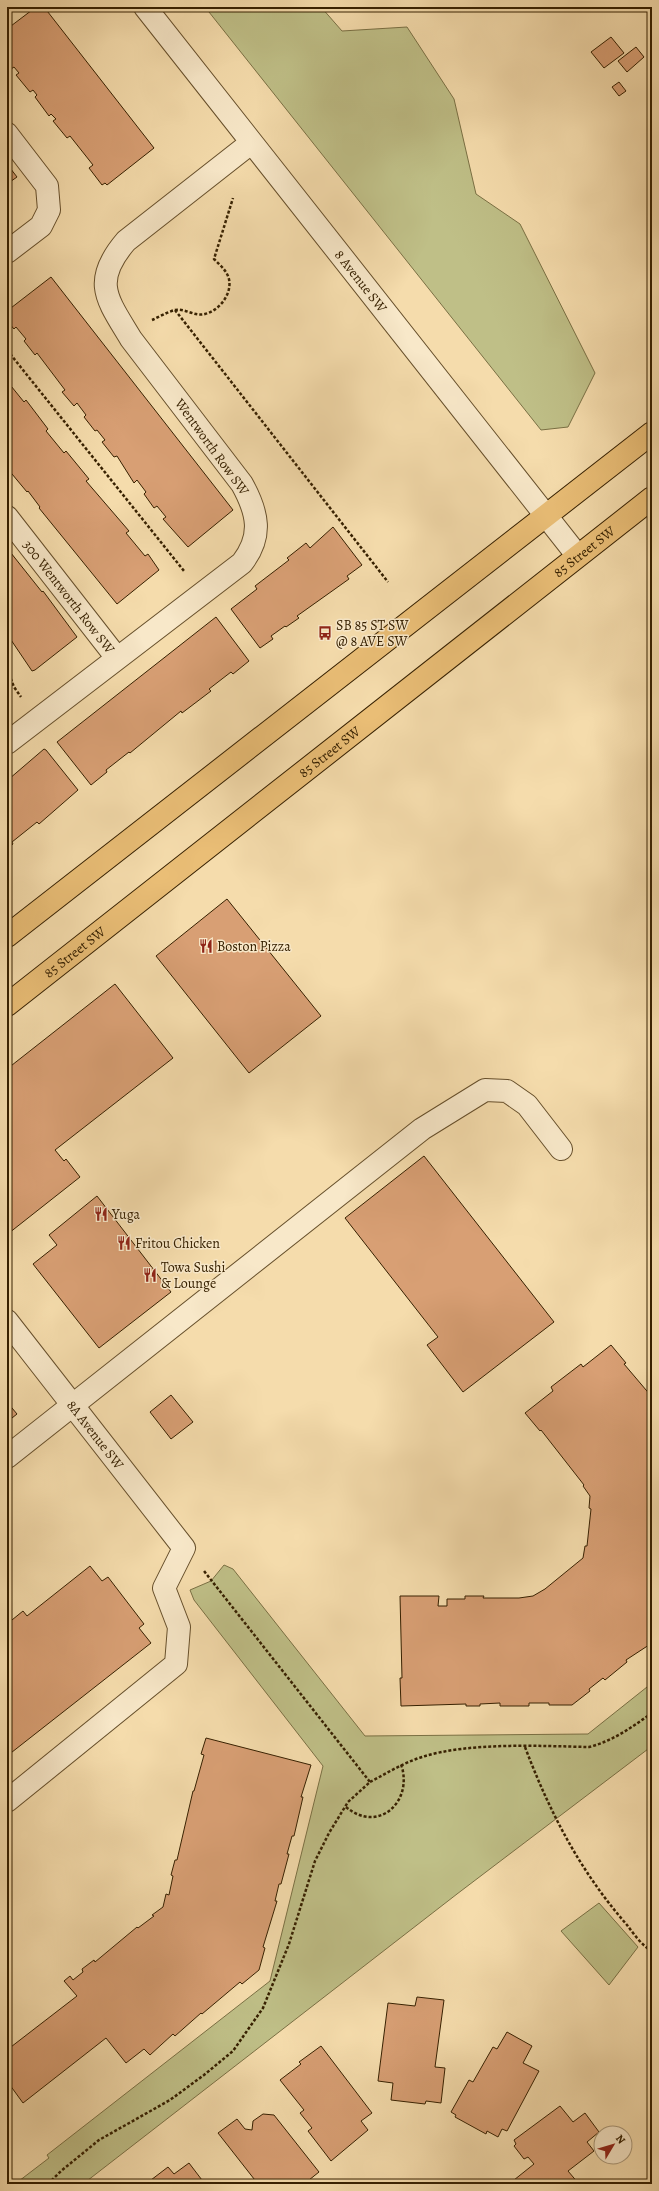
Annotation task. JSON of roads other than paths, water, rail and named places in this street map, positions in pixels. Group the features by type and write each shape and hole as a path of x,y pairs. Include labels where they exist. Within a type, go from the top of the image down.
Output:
{"main road":[{"path":"7,936 652,433"},
{"name":"85 Street SW","path":"7,1005 652,498"}],"street":[{"name":"8 Avenue SW","path":"145,7 578,555"},
{"path":"7,134 47,186 49,210 41,226 7,252"},
{"name":"Wentworth Row SW","path":"7,743 242,563 254,544 256,528 255,512 242,484 126,331 109,302 105,286 106,270 113,256 126,242 251,143"},
{"name":"300 Wentworth Row SW","path":"7,517 117,658"},
{"path":"7,1457 422,1129 485,1090 508,1091 527,1105 560,1149"},
{"name":"8A Avenue SW","path":"7,1321 184,1548 164,1588 179,1627 176,1664 7,1801"}],"place":[{"name":"SB 85 ST SW @ 8 AVE SW","path":"325,633"},
{"name":"Boston Pizza","path":"206,946"},
{"name":"Yuga","path":"101,1214"},
{"name":"Fritou Chicken","path":"124,1243"},
{"name":"Towa Sushi & Lounge","path":"150,1275"}]}
